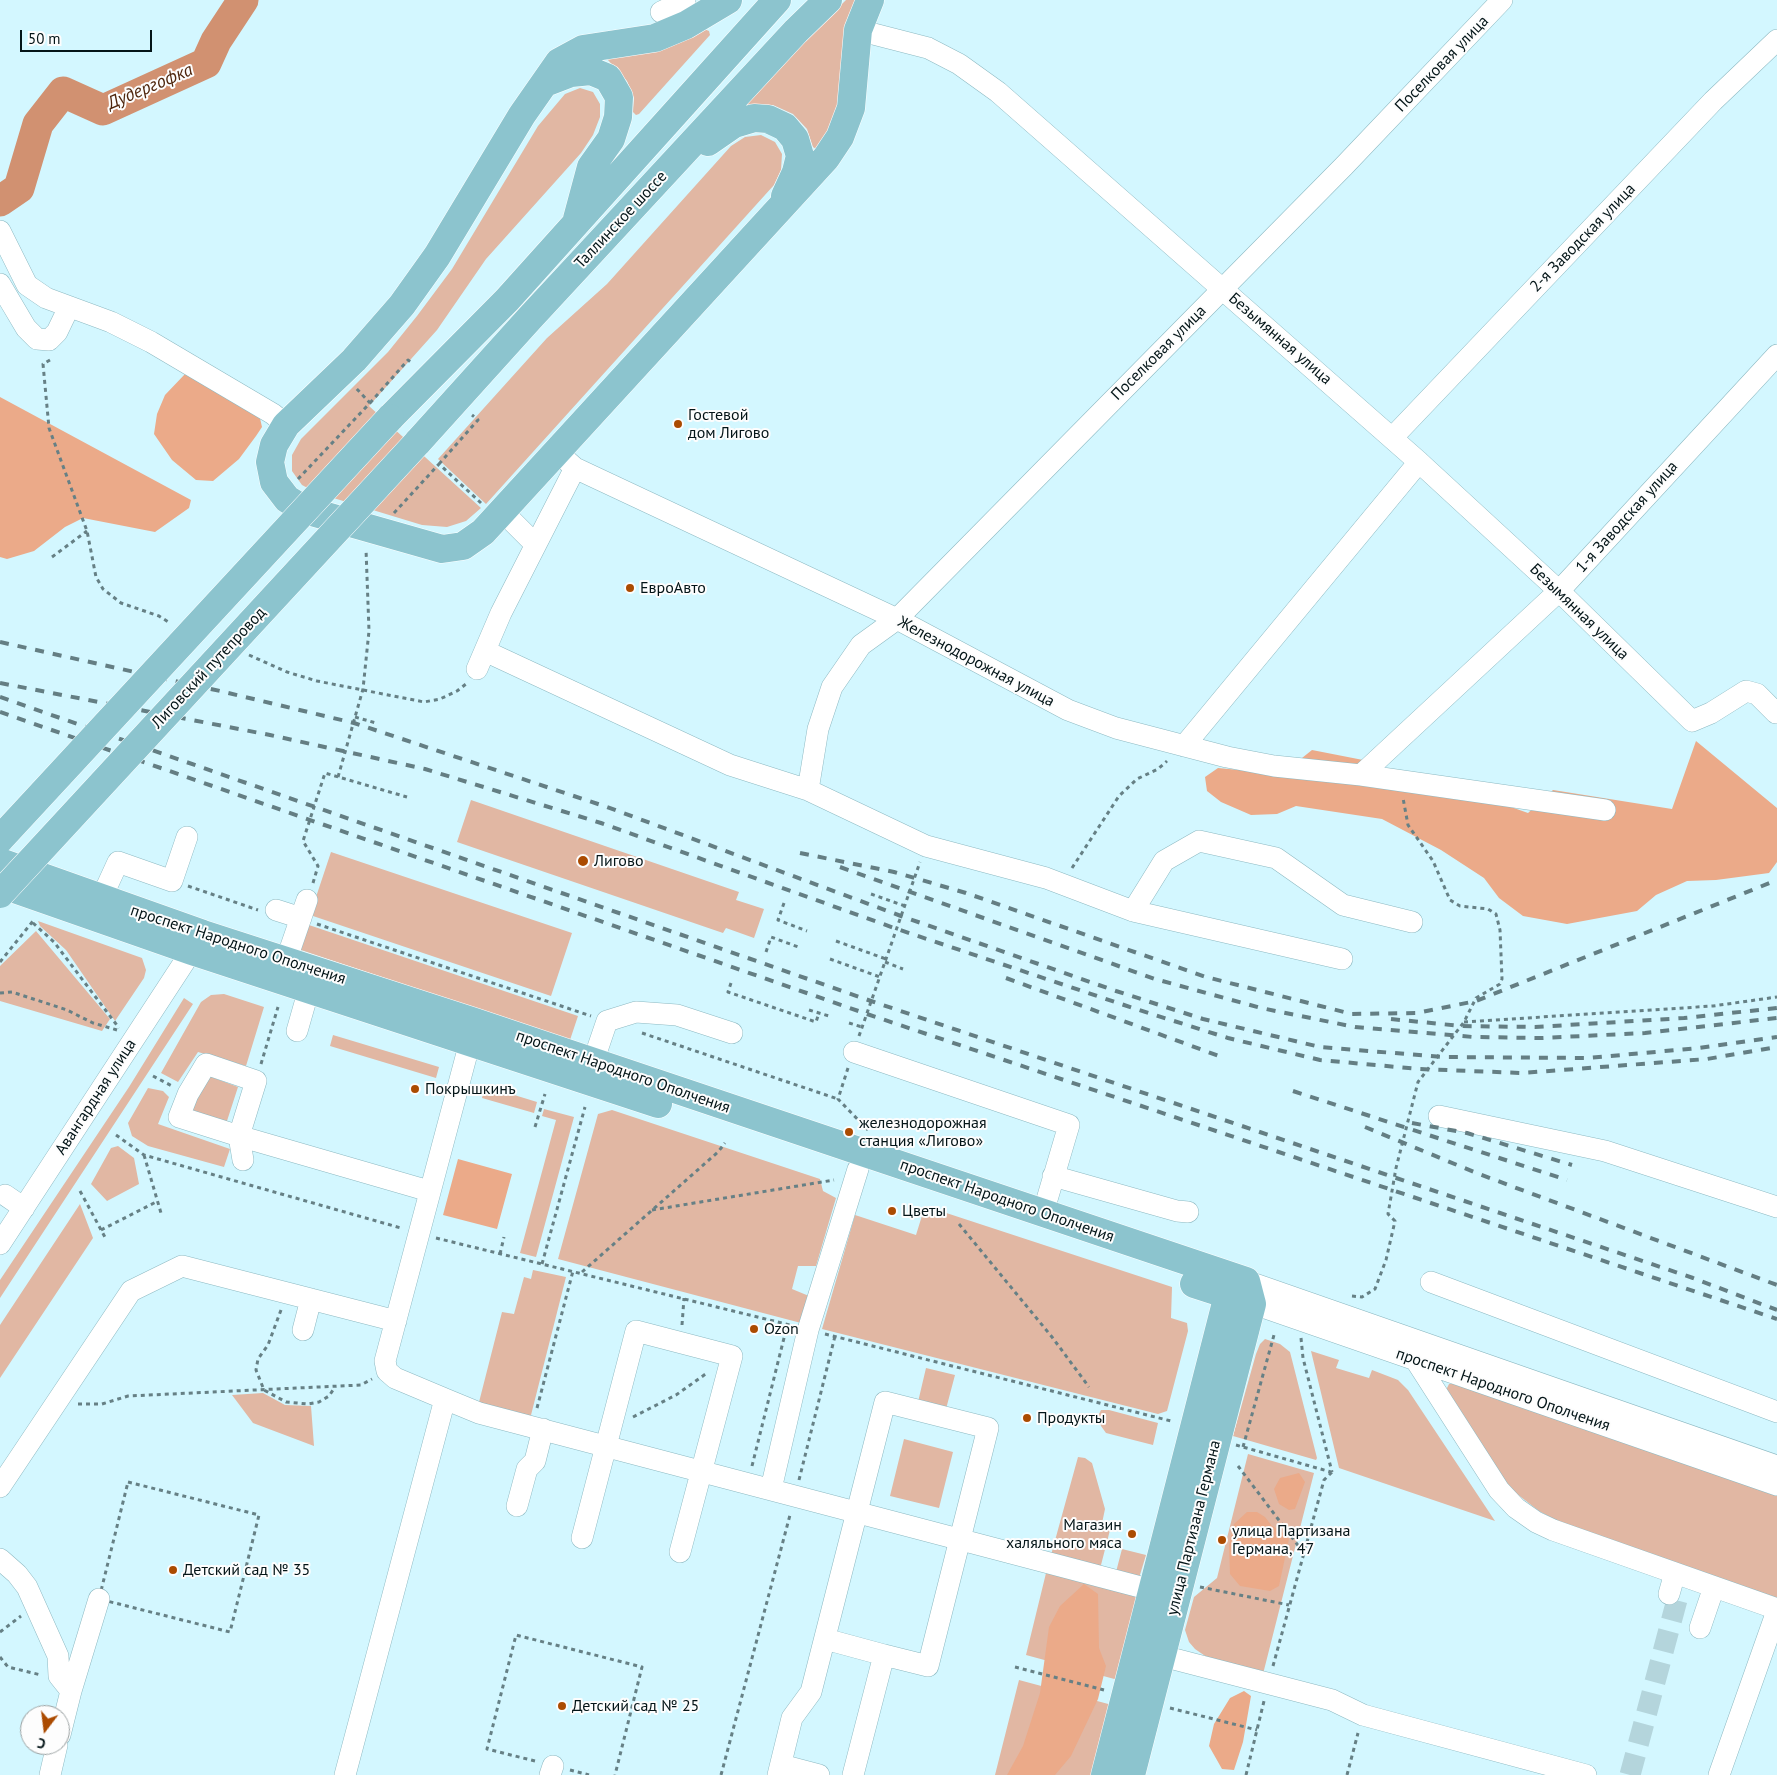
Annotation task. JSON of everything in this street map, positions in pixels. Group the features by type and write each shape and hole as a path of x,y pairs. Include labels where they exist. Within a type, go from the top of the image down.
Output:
{"main road":[{"path":"728,0 686,26 655,38 583,49 559,62 543,84 437,256 402,305 354,360 286,424 274,445 270,462 274,482 287,499 305,510 380,524 442,549 463,546 483,532 496,510 566,460 778,210 807,182 840,137 852,108 858,30 870,0"},
{"name":"Таллинское шоссе","path":"380,410 507,300 777,0"},
{"name":"Таллинское шоссе","path":"417,443 828,0"},
{"path":"543,84 571,73 591,71 608,78 619,97 618,117 611,139 591,167 575,225"},
{"path":"663,176 734,124 754,118 768,119 785,126 795,139 800,156 796,172 778,210"},
{"path":"0,839 380,410"},
{"name":"Лиговский путепровод","path":"0,894 417,443"},
{"name":"проспект Народного Ополчения","path":"0,862 101,899 309,989 1242,1293"},
{"name":"проспект Народного Ополчения","path":"0,884 197,942 286,962 593,1062 1043,1213 1242,1293"},
{"name":"улица Партизана Германа","path":"1105,1775 1137,1699 1149,1653 1175,1591 1242,1293"},
{"name":"улица Партизана Германа","path":"1131,1775 1137,1699"}],"street":[{"path":"661,12 684,0"},
{"name":"Поселковая улица","path":"808,790 818,729 832,687 861,645 897,619 1223,289 1502,0"},
{"name":"Безымянная улица","path":"858,30 928,48 959,64 998,92 1419,462 1559,591 1692,721 1711,713 1746,691 1757,694 1776,712"},
{"name":"2-я Заводская улица","path":"1392,438 1713,101 1777,40"},
{"path":"1,234 28,286 46,298 111,322 151,342 274,414 286,424"},
{"path":"0,284 26,328 37,339 49,340 57,332 69,307"},
{"name":"1-я Заводская улица","path":"1361,775 1559,591 1777,355"},
{"path":"566,460 535,544 501,613 481,660 730,765 808,790 926,846 1046,878 1133,911 1342,960"},
{"name":"Железнодорожная улица","path":"566,460 897,619 1068,710 1116,728 1227,757 1274,766 1401,780 1605,810"},
{"path":"1184,746 1419,462"},
{"path":"496,510 535,544"},
{"path":"101,899 118,862 172,881 187,837"},
{"path":"1133,911 1164,861 1199,841 1276,858 1343,905 1412,922"},
{"path":"276,910 304,909 286,962"},
{"name":"Авангардная улица","path":"0,1244 197,942"},
{"path":"297,1031 309,989"},
{"path":"593,1062 606,1021 636,1012 677,1015 732,1033"},
{"path":"470,1042 385,1361 387,1371 395,1378 479,1413 960,1539 1175,1591"},
{"path":"854,1052 1069,1125 1043,1213"},
{"path":"243,1160 239,1136 256,1081 206,1064 188,1094 179,1117 239,1136 429,1191"},
{"path":"1439,1116 1606,1151 1777,1207"},
{"path":"771,1490 808,1330 858,1169"},
{"path":"1053,1176 1177,1211 1188,1212"},
{"path":"5,1194 24,1208"},
{"path":"0,1487 131,1291 183,1266 396,1321"},
{"path":"1431,1282 1777,1412"},
{"name":"проспект Народного Ополчения","path":"1242,1293 1415,1359 1777,1485"},
{"name":"проспект Народного Ополчения","path":"1242,1293 1777,1466"},
{"path":"303,1330 311,1299"},
{"path":"582,1538 636,1331 732,1356 680,1552"},
{"path":"1415,1359 1499,1490 1516,1508 1552,1530 1677,1585 1714,1586 1777,1610 1719,1775"},
{"path":"345,1775 445,1399"},
{"path":"819,1775 780,1770 792,1718 811,1692 885,1402 988,1428 928,1666 825,1639"},
{"path":"516,1506 526,1469 534,1460 538,1428"},
{"path":"0,1559 18,1574 27,1587 58,1656 65,1684"},
{"path":"1700,1628 1714,1586"},
{"path":"63,1705 65,1684 99,1600"},
{"path":"1149,1653 1332,1700 1363,1715 1586,1775"},
{"path":"853,1775 884,1655"},
{"path":"50,1775 55,1755"}],"path":[{"path":"53,357 43,364 49,428 88,531 96,577 103,590 121,603 159,616 173,625"},
{"path":"294,483 380,410 408,360 414,364"},
{"path":"351,384 380,410"},
{"path":"338,777 363,689 369,630 366,545 380,524 439,464 478,420 472,415"},
{"path":"439,464 496,510"},
{"path":"52,557 88,531"},
{"path":"240,653 317,682 363,689 424,702 440,700 458,691 481,660"},
{"path":"355,717 376,723"},
{"path":"1068,874 1119,796 1137,779 1158,769 1184,746"},
{"path":"407,797 324,773 303,841 318,866 304,909 606,1021 838,1099 868,1131"},
{"path":"1343,1295 1362,1297 1371,1294 1380,1280 1393,1237 1395,1221 1388,1214 1396,1168 1418,1082 1464,1022 1476,998 1500,984 1502,979 1499,925 1493,911 1464,907 1450,900 1433,862 1408,825 1401,780"},
{"path":"838,1099 916,873"},
{"path":"172,881 265,912 276,910"},
{"path":"870,894 905,906"},
{"path":"784,903 778,920 807,931"},
{"path":"0,962 33,923 36,914"},
{"path":"0,993 12,992 67,1010 93,1024 120,1031 54,942 33,923"},
{"path":"766,952 771,937 801,948"},
{"path":"836,941 904,969"},
{"path":"830,959 880,977"},
{"path":"731,983 728,992 816,1022 819,1013"},
{"path":"1464,1022 1712,1006 1777,997"},
{"path":"256,1081 278,1007"},
{"path":"809,1010 829,1016"},
{"path":"849,1023 862,1027"},
{"path":"535,1127 545,1094"},
{"path":"542,1264 585,1107"},
{"path":"116,1135 144,1155 418,1233 797,1326"},
{"path":"581,1273 718,1152 725,1143"},
{"path":"144,1155 156,1202 161,1213"},
{"path":"652,1211 834,1180"},
{"path":"80,1191 106,1239"},
{"path":"101,1230 156,1202"},
{"path":"959,1224 1052,1337 1089,1387"},
{"path":"500,1254 504,1237"},
{"path":"538,1428 573,1271"},
{"path":"285,1292 268,1345 258,1359 256,1370 264,1390 286,1402 308,1404 319,1402 329,1396 335,1387"},
{"path":"680,1343 684,1298"},
{"path":"748,1483 788,1324"},
{"path":"1243,1447 1274,1335"},
{"path":"1302,1335 1300,1342 1303,1358 1332,1472"},
{"path":"721,1775 796,1496 835,1336"},
{"path":"847,1339 1171,1421"},
{"path":"85,1404 102,1404 128,1396 361,1385 387,1371"},
{"path":"629,1418 676,1395 708,1373"},
{"path":"1230,1443 1332,1472"},
{"path":"1238,1466 1303,1552"},
{"path":"1246,1775 1303,1552 1324,1480 1332,1472"},
{"path":"128,1482 259,1515 230,1632 99,1600 128,1482"},
{"path":"1175,1591 1289,1605"},
{"path":"552,1770 487,1748 516,1635 642,1668 614,1775"},
{"path":"0,1657 8,1667 41,1675 65,1684"},
{"path":"1015,1667 1256,1730"},
{"path":"1347,1775 1363,1715"}],"shaded area":[{"path":"846,0 855,0 847,23 838,106 828,132 816,149 813,147 807,129 793,114 773,105 747,105 746,100"},
{"path":"704,29 709,31 710,35 639,114 636,115 633,112 634,98 627,81 607,59"},
{"path":"580,88 593,92 600,104 600,117 593,135 581,153 486,259 437,330 369,406 481,508 466,521 447,527 422,525 317,493 302,485 292,471 292,455 301,439 388,352 417,316 452,269 538,126 565,94"},
{"path":"761,135 775,142 782,154 781,170 774,185 486,504 438,459 547,338 607,284 731,146 745,137"},
{"path":"185,374 259,414 262,427 256,436 239,459 213,481 196,480 172,460 154,434 157,414 165,395"},
{"path":"0,397 191,500 189,508 155,532 83,518 65,527 34,551 7,559 0,557"},
{"path":"1696,741 1777,808 1777,862 1769,873 1716,880 1687,881 1656,895 1637,911 1567,924 1523,916 1499,898 1484,878 1441,850 1382,819 1296,806 1277,814 1251,815 1221,802 1207,791 1205,777 1218,768 1282,774 1312,750 1363,760 1385,784 1494,801 1528,813 1553,790 1672,809"},
{"path":"471,800 739,892 736,900 764,909 754,938 726,928 723,933 457,842"},
{"path":"331,852 572,933 551,996 310,915"},
{"path":"38,921 142,958 146,970 144,978 115,1021 66,950 40,926"},
{"path":"306,924 578,1016 570,1040 298,949"},
{"path":"36,931 110,1019 102,1031 0,1001 0,966"},
{"path":"224,994 264,1007 246,1066 198,1052 178,1082 161,1073 201,1002 211,995"},
{"path":"184,998 193,1004 0,1298 0,1280 129,1087"},
{"path":"333,1035 439,1067 436,1078 330,1046"},
{"path":"201,1073 238,1087 226,1124 185,1109"},
{"path":"485,1086 537,1102 534,1113 482,1098"},
{"path":"148,1088 163,1091 169,1097 158,1124 230,1149 224,1167 148,1146 132,1136 128,1123"},
{"path":"544,1109 574,1117 536,1257 520,1253 556,1120 542,1116"},
{"path":"612,1110 820,1179 823,1191 836,1198 816,1266 798,1266 792,1289 809,1296 801,1323 558,1259 598,1114"},
{"path":"118,1146 134,1158 139,1184 107,1201 91,1184 111,1148"},
{"path":"458,1159 512,1174 497,1229 443,1215"},
{"path":"80,1204 93,1238 0,1378 0,1325"},
{"path":"925,1206 1172,1287 1171,1318 1187,1323 1188,1331 1167,1411 1158,1414 822,1329 855,1215 916,1235"},
{"path":"533,1270 566,1277 529,1423 477,1410 502,1312 514,1314 524,1277 531,1279"},
{"path":"1265,1339 1280,1344 1290,1352 1316,1460 1233,1436 1256,1354 1260,1344"},
{"path":"1311,1351 1339,1360 1336,1368 1369,1378 1372,1370 1398,1380 1408,1390 1495,1521 1339,1468"},
{"path":"926,1368 955,1375 946,1409 918,1402"},
{"path":"1449,1384 1458,1384 1777,1496 1777,1598 1557,1521 1539,1511 1508,1487 1446,1390"},
{"path":"263,1393 285,1405 311,1406 314,1446 253,1423 232,1395"},
{"path":"1101,1410 1109,1410 1158,1423 1153,1445 1106,1433 1101,1426 1098,1416"},
{"path":"904,1439 953,1452 939,1508 890,1496"},
{"path":"1248,1454 1314,1473 1263,1674 1211,1660 1195,1649 1189,1642 1185,1630 1194,1597 1217,1578"},
{"path":"1078,1457 1085,1458 1092,1463 1105,1509 1101,1528 1110,1530 1101,1565 1096,1567 1051,1555"},
{"path":"1299,1473 1305,1482 1295,1509 1289,1510 1279,1504 1274,1489 1280,1478"},
{"path":"1247,1512 1257,1512 1265,1517 1272,1526 1280,1530 1289,1539 1279,1586 1270,1591 1240,1586 1230,1574 1229,1545 1234,1524"},
{"path":"1122,1549 1146,1555 1139,1578 1116,1572"},
{"path":"1047,1569 1137,1595 1118,1680 1026,1655"},
{"path":"1084,1584 1098,1594 1099,1648 1106,1666 1098,1699 1071,1756 1055,1775 1007,1775 1023,1746 1040,1693 1049,1627 1060,1606"},
{"path":"1019,1680 1112,1705 1093,1775 995,1775"},
{"path":"1244,1691 1251,1696 1243,1742 1234,1770 1222,1769 1209,1746 1214,1724 1230,1698"}],"waterway":[{"name":"Дудергофка","path":"0,201 19,188 38,124 63,92 103,110 206,63 216,41 243,0"}],"tunnel":[{"path":"1630,1775 1678,1596"}],"railway":[{"path":"0,642 354,723 607,807 901,916 1116,991 1203,1019 1320,1047 1443,1057 1588,1058 1699,1048 1777,1037"},
{"path":"0,683 270,735 425,769 601,823 897,929 1139,1010 1228,1038 1320,1060 1419,1069 1522,1073 1707,1059 1777,1047"},
{"path":"0,697 871,1001 1693,1278 1777,1310"},
{"path":"0,712 867,1014 1777,1319"},
{"path":"800,853 894,872 966,893 1206,977 1352,1014 1417,1013 1476,1001 1777,880"},
{"path":"840,867 1155,979 1261,1008 1355,1027 1473,1037 1542,1038 1645,1033 1777,1018"},
{"path":"1006,978 1219,1056"},
{"path":"1391,1019 1461,1026 1535,1027 1684,1018 1777,1008"},
{"path":"1293,1091 1567,1180"},
{"path":"1412,1123 1467,1133 1572,1165"},
{"path":"1365,1127 1479,1174 1777,1285"}],"place":[{"name":"Гостевой дом Лигово","path":"678,424"},
{"name":"ЕвроАвто","path":"630,588"},
{"name":"Лигово","path":"583,861"},
{"name":"Покрышкинъ","path":"415,1089"},
{"name":"железнодорожная станция «Лигово»","path":"849,1132"},
{"name":"Цветы","path":"892,1211"},
{"name":"Ozon","path":"754,1329"},
{"name":"Продукты","path":"1027,1418"},
{"name":"Магазин халяльного мяса","path":"1132,1534"},
{"name":"улица Партизана Германа, 47","path":"1222,1540"},
{"name":"Детский сад № 35","path":"173,1570"},
{"name":"Детский сад № 25","path":"562,1706"}]}
